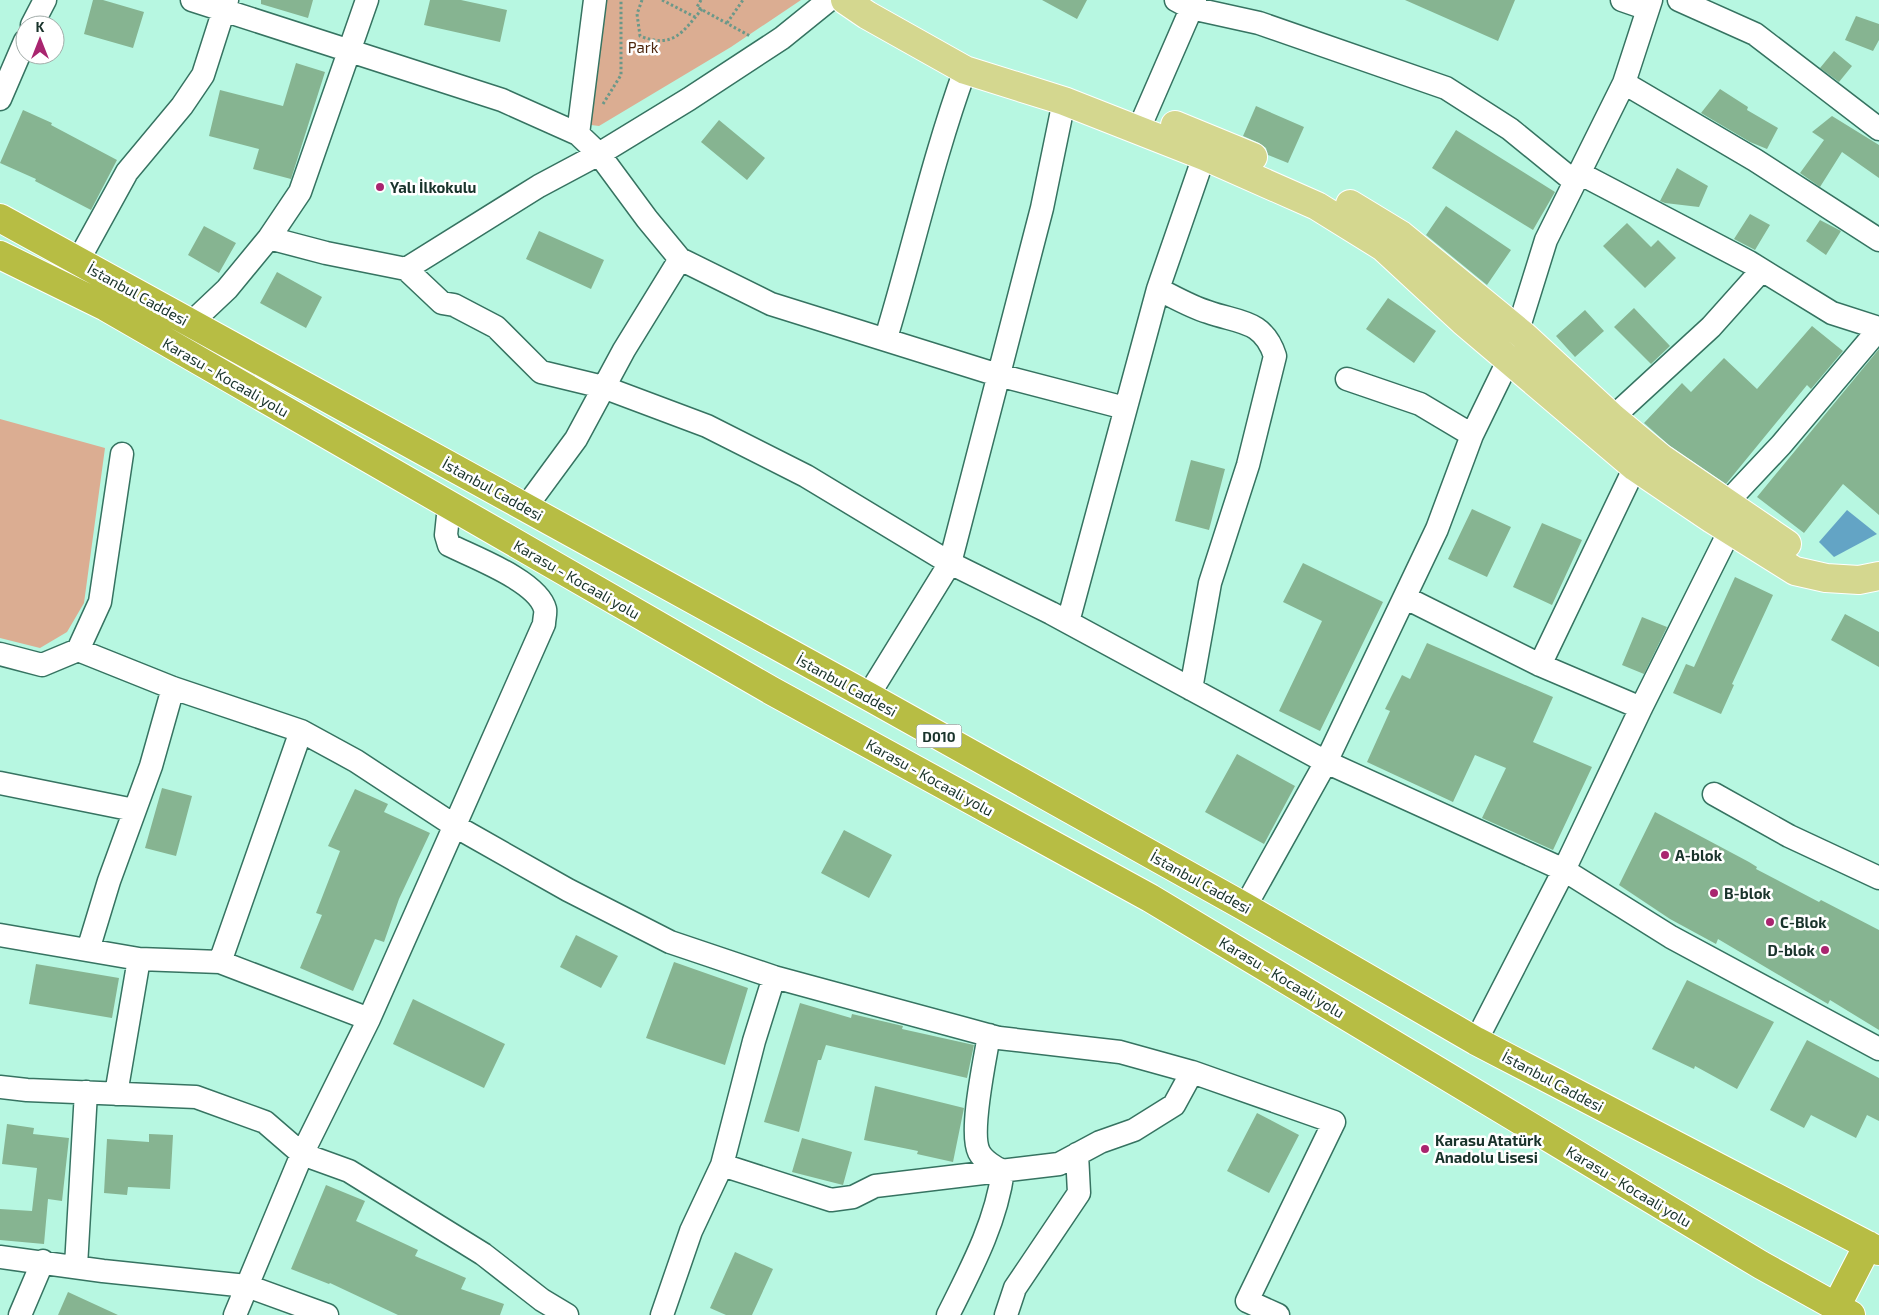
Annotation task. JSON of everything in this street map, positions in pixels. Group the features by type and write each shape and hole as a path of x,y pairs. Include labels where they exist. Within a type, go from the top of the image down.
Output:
{"highway":[{"name":"İstanbul Caddesi","path":"0,218 868,696 1245,907 1476,1041 1875,1246"},
{"name":"Karasu - Kocaali yolu","path":"0,255 106,308 772,691 1150,898 1753,1261 1842,1312"},
{"path":"1842,1312 1875,1246"}],"main road":[{"path":"845,0 867,15 965,70 1064,101 1214,140 1326,190 1402,236 1518,330 1604,426 1635,467 1723,517 1811,561 1847,566 1879,557"},
{"path":"878,0 973,57 1076,88 1204,156 1317,206 1383,247 1463,321 1509,359 1604,426 1661,458 1723,517 1796,571 1826,578 1842,579 1859,580 1879,576"}],"street":[{"path":"37,15 45,0"},
{"path":"192,0 225,5 351,51 502,100 578,134 599,154 680,260 771,304 886,338 998,375 1125,408"},
{"path":"191,323 227,289 269,238 300,192 351,51 367,0"},
{"path":"578,134 595,0"},
{"path":"406,269 539,186 599,154 770,47 829,0"},
{"path":"1245,907 1326,762 1406,598 1437,529 1472,435 1509,359 1546,240 1624,84 1650,5 1622,0"},
{"path":"1679,0 1755,34 1879,129"},
{"path":"1142,122 1188,3 1259,23 1446,88 1510,128 1577,177 1762,270 1832,312 1879,329 1723,517 1641,708 1564,870 1476,1041"},
{"path":"78,261 127,172 182,106 203,75 225,5"},
{"path":"0,99 15,64"},
{"path":"886,338 911,256 944,129 965,70"},
{"path":"1624,84 1738,149 1879,240"},
{"path":"868,696 950,563 1042,208 1064,101"},
{"path":"1068,622 1158,289 1204,156"},
{"path":"269,238 326,253 406,269 442,303 454,305 496,327 541,372 603,388 707,426 806,476 950,563 1068,622 1326,762 1564,870 1671,936 1879,1049"},
{"path":"526,508 576,439 603,388 680,260"},
{"path":"1604,426 1711,327 1762,270"},
{"path":"1158,289 1207,312 1248,322 1271,343 1275,356 1248,465 1210,583 1191,689"},
{"path":"1348,379 1420,404 1472,435"},
{"path":"0,654 42,665 78,650 100,602 122,454"},
{"path":"1540,664 1635,467"},
{"path":"235,1315 302,1154 369,1019 544,624 546,609 539,596 518,579 449,545 446,535 449,506"},
{"path":"1406,598 1540,664 1641,708"},
{"path":"78,650 173,688 302,731 356,761 456,826 568,890 670,942 774,977 989,1036 1120,1052 1192,1072 1334,1122 1247,1301 1278,1315"},
{"path":"88,950 134,810 151,766 173,688"},
{"path":"220,962 302,731"},
{"path":"0,783 134,810"},
{"path":"1714,794 1789,836 1879,878"},
{"path":"0,935 139,959 220,962 369,1019"},
{"path":"116,1094 139,959"},
{"path":"662,1315 692,1231 722,1165 754,1041 774,977"},
{"path":"989,1036 975,1136 980,1152 996,1168 1003,1172"},
{"path":"722,1165 831,1200 853,1197 876,1186 1060,1164 1100,1142 1134,1130 1174,1105 1192,1072"},
{"path":"0,1086 27,1090 196,1097 265,1122 302,1154 349,1171 483,1254 542,1300 567,1315"},
{"path":"76,1266 86,1092"},
{"path":"1006,1315 1015,1288 1079,1193 1077,1154"},
{"path":"948,1315 973,1266 999,1199 1003,1172"},
{"path":"0,1257 248,1286 327,1315"},
{"path":"20,1315 43,1261"}],"path":[{"path":"601,106 621,75 621,0"},
{"path":"642,0 637,14 640,36 657,43 675,38 702,9"},
{"path":"662,0 695,17"},
{"path":"701,0 697,7 770,47"},
{"path":"727,23 743,0"}],"green space":[{"name":"Park","path":"599,0 801,0 731,47 599,126 591,125 587,115"},
{"path":"0,419 105,448 84,603 67,632 40,648 0,638"}],"water":[{"path":"1847,510 1877,534 1834,557 1819,542"}],"building":[{"path":"93,0 103,0 144,12 133,48 84,34"},
{"path":"261,0 313,0 308,18 261,4"},
{"path":"430,0 461,0 507,10 500,42 424,25"},
{"path":"1042,0 1087,0 1077,19"},
{"path":"1405,0 1515,0 1498,41"},
{"path":"1856,16 1879,24 1879,40 1873,51 1845,40"},
{"path":"1834,51 1852,66 1839,82 1820,68"},
{"path":"296,63 325,72 291,179 253,169 259,149 209,136 220,90 283,106"},
{"path":"1720,89 1748,107 1747,110 1778,128 1767,149 1750,142 1701,113"},
{"path":"1256,106 1304,127 1288,163 1268,155 1266,148 1243,136"},
{"path":"23,110 52,123 51,125 117,160 91,210 35,181 36,179 0,163"},
{"path":"1832,116 1879,145 1879,178 1842,152 1820,187 1800,173 1824,140 1812,132"},
{"path":"719,120 765,158 747,180 701,142"},
{"path":"1456,130 1555,192 1533,230 1432,168"},
{"path":"1677,168 1708,186 1699,207 1660,201"},
{"path":"1446,206 1511,250 1487,285 1426,235"},
{"path":"1750,214 1770,225 1755,250 1734,239"},
{"path":"1820,220 1841,231 1826,255 1806,241"},
{"path":"1627,223 1651,247 1658,240 1676,258 1645,288 1603,246"},
{"path":"204,226 236,243 219,273 188,255"},
{"path":"539,231 604,260 591,289 526,259"},
{"path":"277,272 322,297 306,328 260,303"},
{"path":"1388,298 1436,331 1414,363 1366,329"},
{"path":"1634,308 1670,346 1651,364 1614,327"},
{"path":"1585,310 1604,331 1575,357 1556,336"},
{"path":"1812,326 1843,351 1811,389 1807,385 1726,484 1670,446 1644,423 1682,383 1691,392 1724,358 1757,389"},
{"path":"1879,349 1879,515 1843,484 1804,533 1757,497"},
{"path":"1191,460 1225,469 1209,530 1175,521"},
{"path":"1472,509 1511,527 1487,577 1448,559"},
{"path":"1542,523 1582,540 1552,605 1513,587"},
{"path":"1303,563 1383,602 1320,731 1279,711 1322,621 1283,602"},
{"path":"1735,577 1773,595 1732,684 1734,685 1721,714 1673,693 1686,664 1694,667"},
{"path":"1845,614 1879,632 1879,667 1831,640"},
{"path":"1642,617 1667,627 1644,674 1622,665"},
{"path":"1427,643 1553,697 1533,742 1592,767 1553,850 1482,818 1506,768 1475,755 1453,802 1367,762 1390,711 1385,709 1402,675 1410,679"},
{"path":"1237,754 1295,786 1264,844 1205,812"},
{"path":"162,788 192,796 176,856 145,848"},
{"path":"355,789 388,804 384,812 430,833 399,899 384,942 375,939 353,991 300,968 322,915 316,913 340,851 328,846"},
{"path":"1655,812 1749,862 1757,867 1756,869 1819,902 1821,900 1879,930 1879,1030 1830,1000 1828,1004 1718,939 1716,944 1670,919 1619,885"},
{"path":"844,830 892,855 869,898 821,873"},
{"path":"576,935 618,956 601,988 560,967"},
{"path":"674,962 748,988 725,1065 646,1038"},
{"path":"36,964 119,978 112,1018 29,1004"},
{"path":"1687,980 1774,1022 1737,1089 1695,1066 1694,1069 1652,1049"},
{"path":"413,999 505,1044 484,1088 393,1044"},
{"path":"800,1003 851,1018 852,1014 903,1026 902,1029 974,1045 967,1078 826,1045 821,1060 818,1060 799,1132 764,1122"},
{"path":"1807,1040 1879,1078 1879,1121 1867,1115 1856,1138 1811,1115 1804,1128 1770,1110"},
{"path":"875,1086 964,1108 953,1162 917,1154 918,1151 864,1140"},
{"path":"1257,1113 1299,1135 1269,1193 1227,1171"},
{"path":"7,1124 34,1128 33,1134 69,1138 62,1201 48,1199 44,1244 0,1240 0,1209 32,1211 37,1168 2,1164"},
{"path":"149,1134 173,1135 170,1189 128,1187 127,1195 104,1193 107,1139 149,1142"},
{"path":"802,1138 852,1152 843,1185 792,1172"},
{"path":"326,1185 365,1201 356,1221 418,1250 415,1256 466,1278 461,1289 504,1304 500,1315 398,1315 330,1283 291,1269"},
{"path":"735,1252 773,1269 752,1315 726,1315 710,1308"},
{"path":"68,1292 118,1315 58,1315"}],"place":[{"name":"Yalı İlkokulu","path":"380,187"},
{"name":"A-blok","path":"1665,855"},
{"name":"B-blok","path":"1714,893"},
{"name":"C-Blok","path":"1770,922"},
{"name":"D-blok","path":"1825,950"},
{"name":"Karasu Atatürk Anadolu Lisesi","path":"1425,1149"}]}
